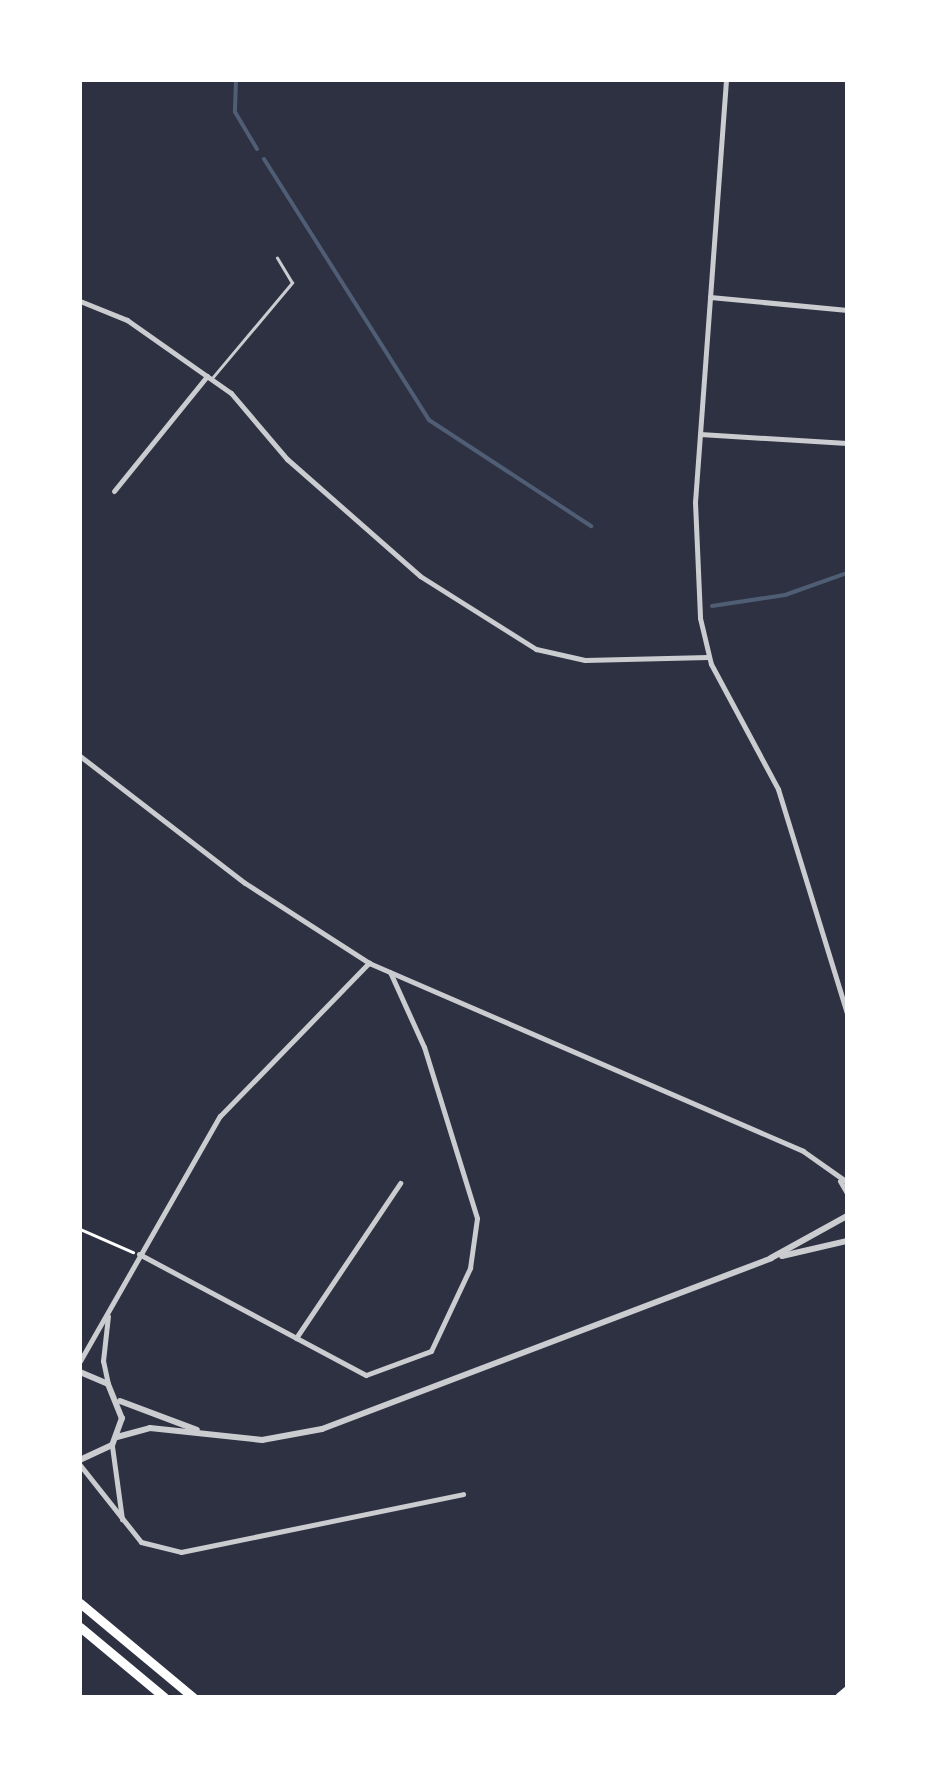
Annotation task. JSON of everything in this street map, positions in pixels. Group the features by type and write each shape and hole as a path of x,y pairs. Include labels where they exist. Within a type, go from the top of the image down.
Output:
{"highway":[{"path":"80,1603 193,1697"},
{"path":"80,1626 164,1697"},
{"path":"839,1697 847,1690"}],"street":[{"path":"726,80 694,568 708,657 778,789 847,1012"},
{"path":"710,297 847,310"},
{"path":"80,301 127,320 209,377 287,459 420,576 536,648 585,660 708,657"},
{"path":"114,492 209,377"},
{"path":"700,434 847,444"},
{"path":"80,756 245,883 369,964 803,1151 838,1179 847,1193"},
{"path":"80,1361 220,1116 369,964"},
{"path":"139,1254 366,1376 408,1365 430,1351 470,1268 477,1218 472,1189 424,1047 390,972"},
{"path":"838,1179 847,1182"},
{"path":"296,1338 400,1182"},
{"path":"772,1258 847,1216"},
{"path":"117,1437 150,1428 262,1440 322,1429 772,1258 847,1241"},
{"path":"110,1308 103,1361 108,1384 119,1400 208,1434"},
{"path":"80,1372 108,1384"},
{"path":"119,1400 117,1437 112,1445 80,1462 141,1542 159,1549 212,1550 462,1494"},
{"path":"112,1445 123,1522"}],"lane":[{"path":"209,377 292,283 277,258"}],"path":[{"path":"80,1229 139,1254"}],"waterway":[{"path":"236,80 235,112 257,149"},
{"path":"264,159 429,420 591,526"},
{"path":"712,606 785,595 847,573"}]}
